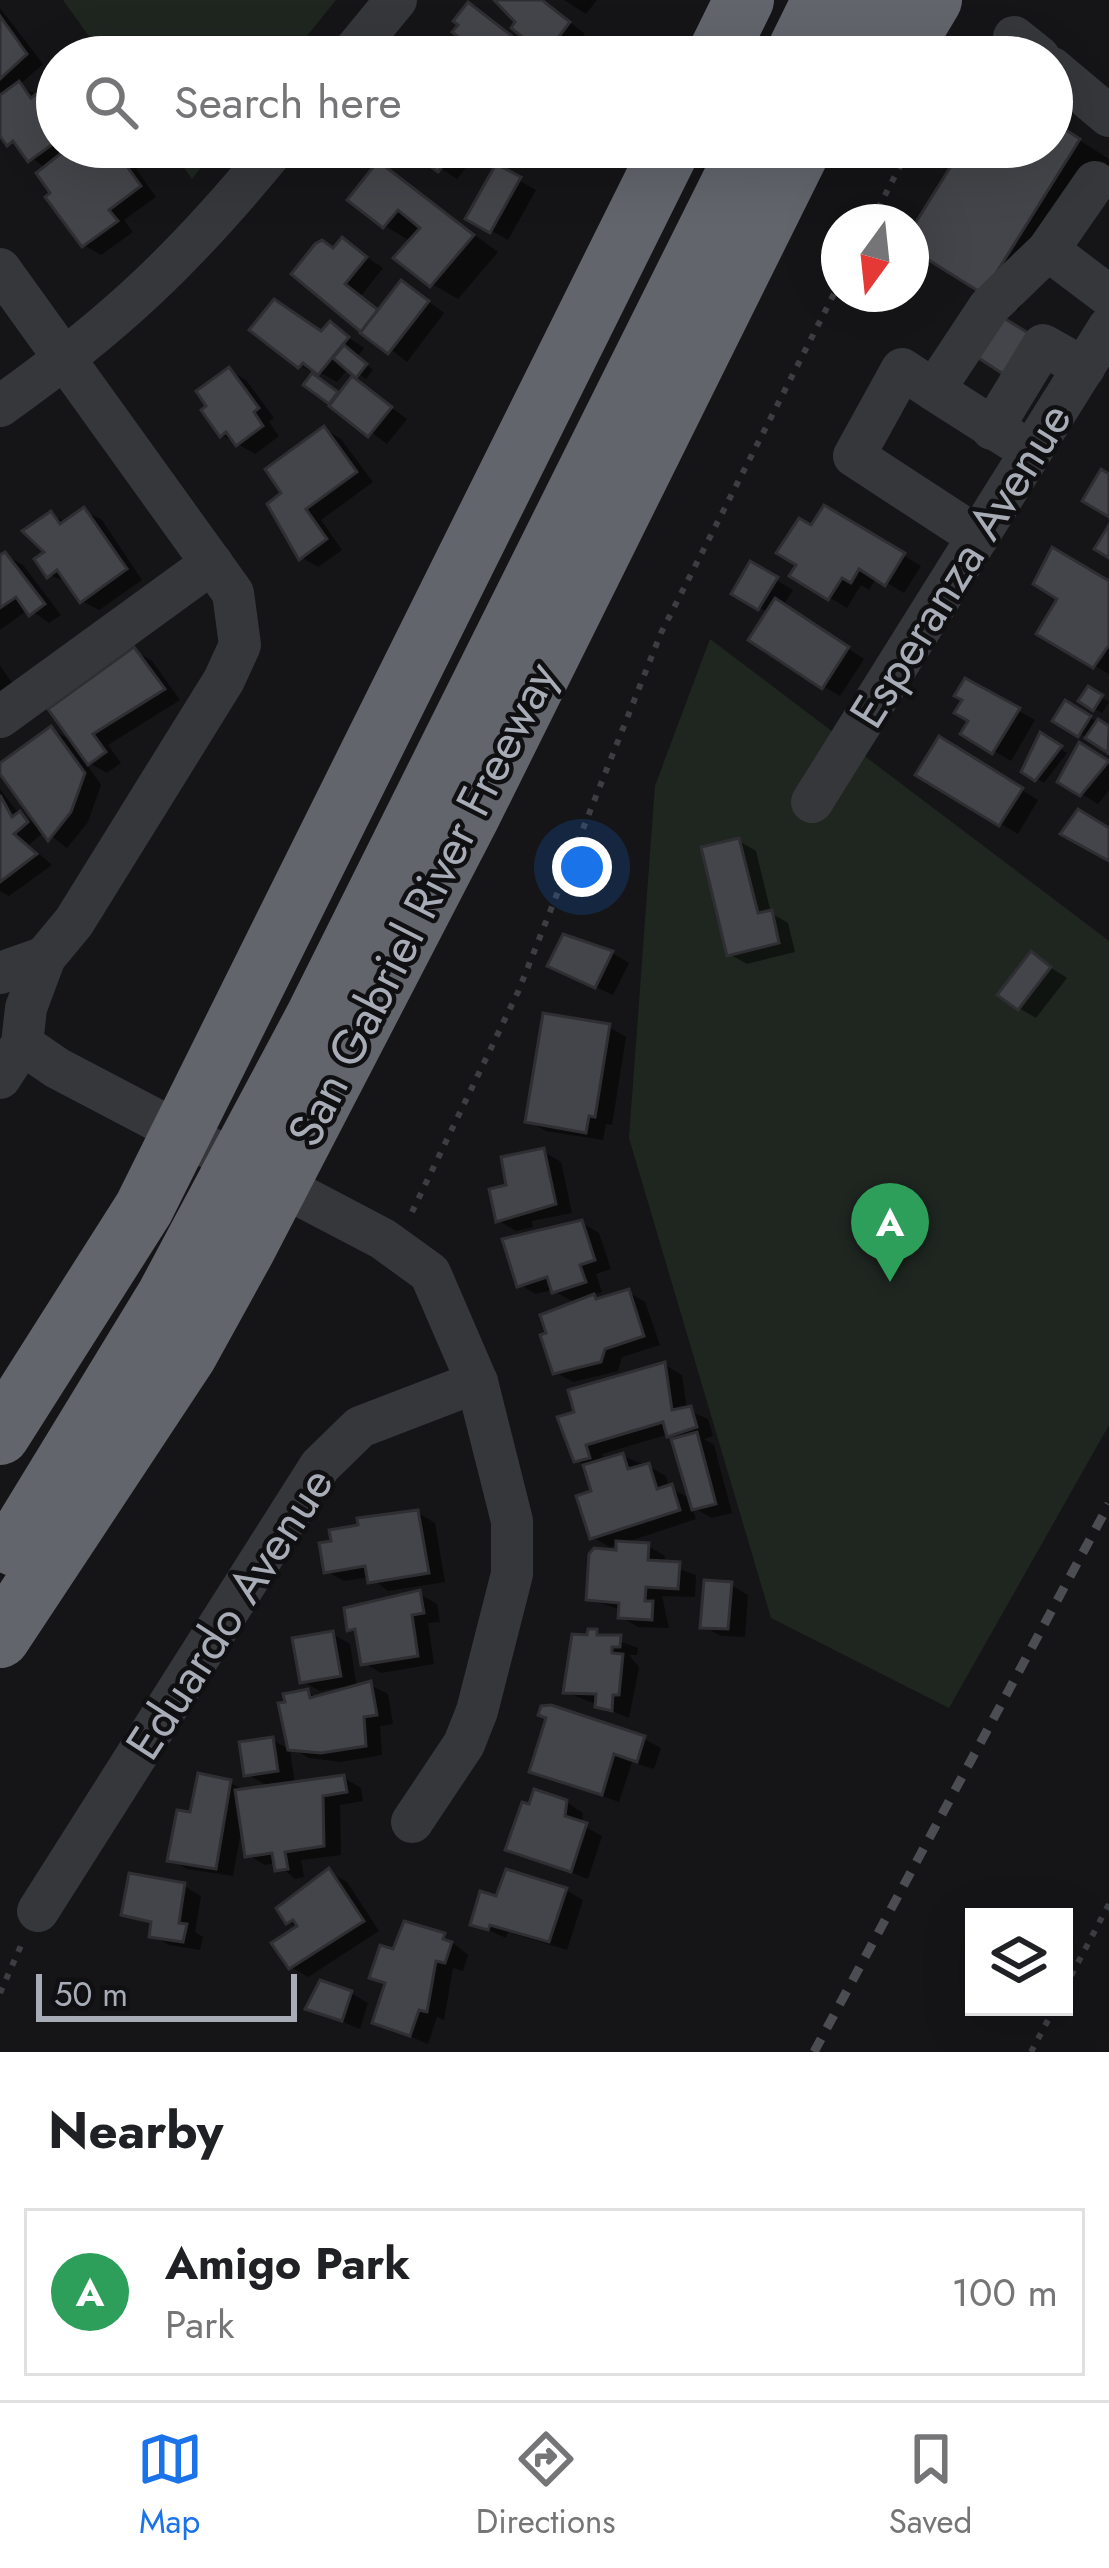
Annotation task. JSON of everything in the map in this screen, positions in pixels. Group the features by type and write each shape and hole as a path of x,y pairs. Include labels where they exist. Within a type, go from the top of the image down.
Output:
{"highway":[{"path":"726,36 744,0"},
{"path":"781,36 799,0"},
{"path":"804,36 822,0"},
{"path":"857,36 875,0"},
{"path":"911,36 932,0"},
{"path":"0,1435 144,1208 661,168"},
{"path":"0,1532 146,1297 245,1112 717,168"},
{"path":"0,1566 167,1295 316,1016 739,168"},
{"name":"San Gabriel River Freeway","path":"0,1638 187,1355 246,1248 470,815 792,168"},
{"path":"708,335 822,168"}],"street":[{"path":"367,36 396,0"},
{"path":"1073,85 1108,114"},
{"path":"0,406 65,362 156,285 258,168"},
{"path":"934,390 989,307 1048,250 1095,182"},
{"path":"1048,250 1109,296"},
{"path":"0,269 233,593 240,645 74,922 45,957 11,1061 57,1068 389,1242 430,1274 478,1382 512,1521 512,1574 464,1744 412,1822"},
{"name":"Esperanza Avenue","path":"812,802 1109,327"},
{"path":"992,429 1043,345 1084,368"},
{"path":"978,537 854,457 902,369 1031,452"},
{"path":"0,716 212,563"},
{"path":"0,973 45,957"},
{"name":"Eduardo Avenue","path":"38,1911 320,1466 360,1427 478,1382"}],"path":[{"path":"880,204 899,168"},
{"path":"389,1242 518,992 661,633 825,312"},
{"path":"1073,1972 1109,1904"},
{"path":"0,1993 38,1911"},
{"path":"1031,2052 1050,2016"}],"shaded area":[{"path":"63,0 336,0 307,36 89,36"},
{"path":"184,168 201,168 192,179"},
{"path":"710,639 1109,941 1109,1425 949,1708 771,1618 629,1138 655,786"}],"building":[{"path":"494,0 542,0 570,22 559,36 521,36 511,28 515,22"},
{"path":"468,2 512,36 457,36 452,32 458,25 453,21"},
{"path":"0,16 27,54 0,79"},
{"path":"19,81 31,98 36,94 36,156 28,162 13,141 7,146 0,136 0,95"},
{"path":"42,168 128,168 141,186 109,210 118,221 82,247 45,197 50,193 36,173"},
{"path":"372,168 387,168 474,235 430,287 393,258 420,228 398,210 383,228 347,200"},
{"path":"494,168 521,177 490,233 465,219"},
{"path":"950,168 1062,168 983,294 929,260 927,204"},
{"path":"342,237 367,257 345,284 378,310 361,332 291,274 315,244 322,240 333,248"},
{"path":"401,280 429,301 388,354 360,333"},
{"path":"274,299 321,331 330,321 349,337 318,375 303,363 298,368 249,330"},
{"path":"1002,317 1033,336 1011,379 977,357"},
{"path":"344,345 367,364 356,378 333,358"},
{"path":"229,367 259,408 254,412 263,426 236,446 226,432 220,437 201,410 206,406 196,391"},
{"path":"312,373 338,392 329,404 303,385"},
{"path":"352,376 392,407 368,437 329,406"},
{"path":"324,426 357,472 306,509 327,539 299,560 267,504 281,493 265,469"},
{"path":"1101,469 1109,474 1109,517 1082,501"},
{"path":"824,505 905,553 885,586 859,569 851,583 842,578 828,600 789,576 796,565 776,553 799,518 811,525"},
{"path":"84,507 127,569 80,603 57,570 47,578 34,559 44,552 22,531 51,511 60,524"},
{"path":"1109,525 1109,558 1094,549"},
{"path":"1052,547 1109,581 1109,645 1093,668 1036,634 1057,599 1033,584"},
{"path":"5,552 45,604 29,616 16,597 0,608 0,555"},
{"path":"750,561 778,577 758,610 731,594"},
{"path":"775,598 849,647 822,689 748,640"},
{"path":"134,647 165,689 93,734 106,752 88,765 48,709"},
{"path":"965,678 1020,708 992,754 960,734 968,721 954,713 962,700 954,696"},
{"path":"1088,686 1103,695 1093,711 1078,701"},
{"path":"1065,700 1091,716 1078,737 1052,721"},
{"path":"1098,719 1109,726 1108,753 1085,738"},
{"path":"51,726 85,773 71,812 48,841 0,774 0,763"},
{"path":"1040,732 1062,746 1035,781 1021,772"},
{"path":"939,736 1023,788 999,826 915,775"},
{"path":"1079,742 1109,761 1080,796 1057,782"},
{"path":"0,795 12,817 20,811 28,822 14,834 37,854 0,882"},
{"path":"1078,809 1109,828 1109,861 1060,834"},
{"path":"739,838 758,913 772,910 779,943 727,956 701,847"},
{"path":"563,934 613,951 595,988 547,966"},
{"path":"1031,951 1051,967 1018,1010 997,995"},
{"path":"543,1013 610,1024 595,1117 589,1116 586,1133 525,1122"},
{"path":"544,1148 556,1204 496,1222 489,1189 506,1185 501,1157"},
{"path":"582,1220 595,1260 580,1265 586,1282 552,1293 547,1277 517,1287 502,1239"},
{"path":"629,1289 644,1336 605,1349 601,1362 553,1374 540,1335 546,1333 540,1315 594,1294 596,1299"},
{"path":"665,1362 672,1410 691,1406 697,1427 667,1437 663,1422 586,1445 590,1458 574,1462 557,1417 574,1412 568,1390"},
{"path":"697,1432 716,1504 692,1510 671,1439"},
{"path":"623,1453 628,1469 649,1463 657,1489 672,1484 680,1510 590,1539 576,1496 591,1491 583,1465"},
{"path":"418,1510 429,1573 368,1583 365,1566 324,1573 319,1543 331,1541 329,1530 358,1525 357,1518"},
{"path":"616,1541 649,1543 648,1560 680,1562 678,1589 646,1587 645,1601 653,1601 652,1620 618,1618 619,1603 586,1600 589,1554 594,1548 616,1550"},
{"path":"704,1580 732,1582 728,1629 700,1628"},
{"path":"420,1590 424,1613 412,1615 418,1656 361,1665 355,1629 347,1631 344,1608"},
{"path":"588,1629 597,1629 597,1635 621,1635 620,1647 612,1647 612,1653 623,1654 619,1695 613,1695 612,1711 595,1707 596,1694 563,1693 572,1634 587,1635"},
{"path":"333,1631 341,1676 300,1683 292,1638"},
{"path":"371,1681 377,1715 364,1717 366,1746 321,1753 288,1750 278,1703 285,1702 283,1694 308,1689 310,1698"},
{"path":"551,1705 645,1736 637,1762 614,1754 602,1795 529,1772 546,1718 538,1715 541,1706"},
{"path":"273,1737 278,1771 244,1776 239,1742"},
{"path":"198,1773 231,1780 216,1869 167,1861 177,1810 190,1812"},
{"path":"344,1775 347,1792 323,1796 324,1846 285,1852 288,1869 275,1871 272,1853 245,1857 235,1790"},
{"path":"534,1789 567,1800 565,1816 587,1823 571,1872 505,1850 522,1802 529,1804"},
{"path":"329,1868 364,1921 289,1969 271,1943 297,1926 293,1920 286,1924 276,1908"},
{"path":"506,1869 567,1888 549,1942 490,1925 488,1930 470,1925 480,1891 496,1896"},
{"path":"129,1873 185,1883 179,1923 187,1924 183,1942 149,1937 151,1922 121,1915"},
{"path":"404,1921 445,1933 443,1939 452,1942 445,1963 436,1961 427,2012 419,2010 410,2036 372,2023 385,1983 369,1978 380,1945 393,1949"},
{"path":"320,1980 352,1991 342,2021 305,2009"}],"railway":[{"path":"814,2052 1109,1504"}],"place":[{"name":"Amigo Park","path":"890,1282"}]}
